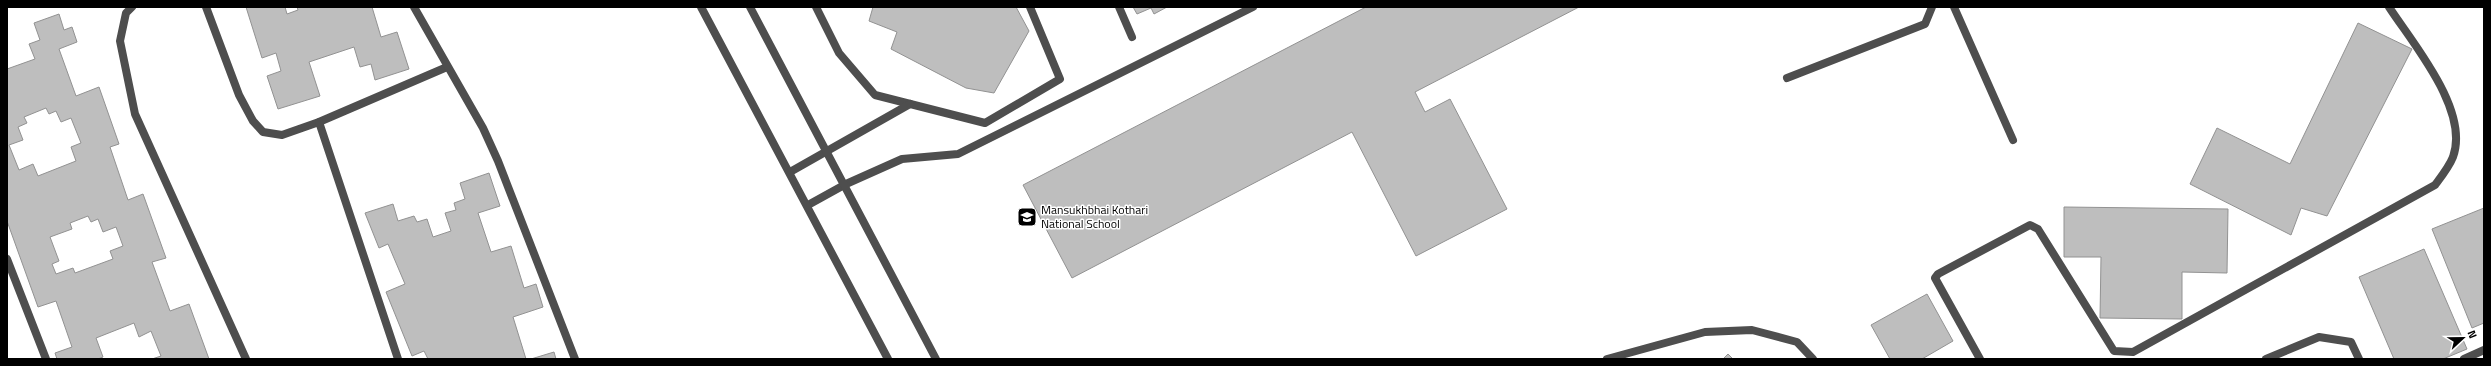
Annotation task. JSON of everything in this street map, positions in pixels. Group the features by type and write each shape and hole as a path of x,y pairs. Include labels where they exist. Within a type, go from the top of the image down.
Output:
{"street":[{"path":"132,7 126,13 120,41 135,114 246,359"},
{"path":"206,7 240,96 253,121 263,132 282,135 319,122 447,67"},
{"path":"414,7 483,128 498,161 575,359"},
{"path":"701,7 808,205 888,359"},
{"path":"750,7 846,184 936,359"},
{"path":"816,7 839,53 875,95 985,122 1060,79 1030,7"},
{"path":"1119,7 1132,37"},
{"path":"808,205 846,184 902,159 958,154 1253,7"},
{"path":"1787,78 1925,24 1932,7"},
{"path":"1954,7 2013,140"},
{"path":"1980,359 1935,278 1938,274 2030,225 2038,229 2114,351 2133,352 2435,185 2453,157 2456,140 2455,121 2442,88 2389,7"},
{"path":"790,172 910,104"},
{"path":"319,122 398,359"},
{"path":"7,259 46,359"},
{"path":"1607,359 1705,332 1752,330 1797,342 1814,359"},
{"path":"2266,359 2319,336 2351,342 2359,359"},
{"path":"2464,359 2484,350"}],"building":[{"path":"246,7 285,7 287,14 298,10 297,7 372,7 381,37 397,32 409,69 375,80 371,64 360,67 354,47 309,62 320,96 278,109 267,76 281,71 276,53 262,58"},
{"path":"873,7 1016,7 1029,31 994,93 966,88 891,49 897,32 869,21"},
{"path":"1133,7 1167,7 1154,14 1151,8 1137,14"},
{"path":"1366,7 1579,7 1415,92 1425,112 1450,99 1507,209 1416,256 1352,132 1072,278 1023,185"},
{"path":"59,14 64,30 72,27 77,42 59,49 76,96 99,87 119,144 110,147 128,200 143,194 166,258 152,262 170,311 189,304 209,359 152,359 161,356 151,331 139,337 134,323 96,338 103,357 98,359 57,359 55,353 72,347 56,301 38,307 7,221 7,69 35,59 29,44 40,40 34,23","holes":["46,108 49,114 56,111 61,122 71,118 81,143 71,147 76,161 38,176 33,164 19,170 9,145 23,140 18,127 27,123 24,117","88,216 91,222 98,219 103,232 116,227 123,246 110,251 113,259 75,273 73,268 56,274 52,264 59,261 50,237 72,229 70,223"]},
{"path":"2358,23 2412,49 2327,216 2301,208 2291,235 2190,184 2217,128 2290,164"},
{"path":"489,173 500,206 478,213 491,252 511,246 524,288 536,284 543,307 513,317 526,359 428,359 424,351 412,356 386,292 405,284 388,244 379,248 365,213 393,204 398,221 414,216 417,222 427,219 433,237 451,231 445,213 456,210 454,203 465,199 460,183"},
{"path":"2064,207 2228,209 2227,273 2182,272 2182,319 2100,318 2101,257 2064,257"},
{"path":"2484,208 2484,323 2472,328 2432,229"},
{"path":"2424,249 2467,349 2443,359 2394,359 2359,277"},
{"path":"1927,294 1953,341 1922,359 1890,359 1871,325"},
{"path":"554,352 556,359 531,359"},
{"path":"1728,354 1733,359 1723,359"}],"place":[{"name":"Mansukhbhai Kothari National School","path":"1027,217"}]}
